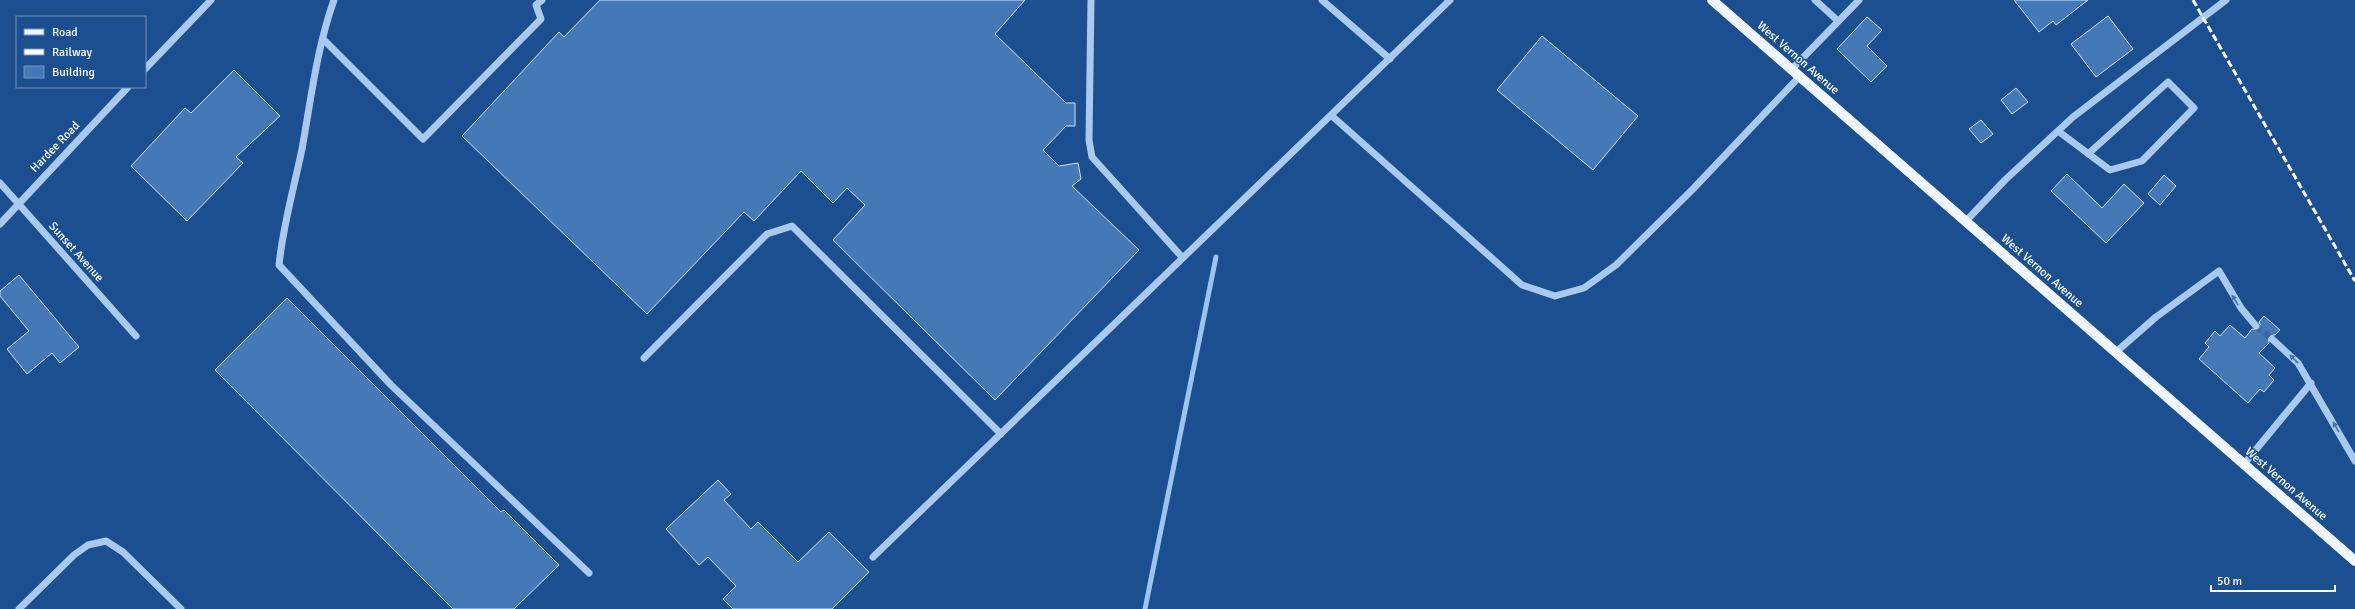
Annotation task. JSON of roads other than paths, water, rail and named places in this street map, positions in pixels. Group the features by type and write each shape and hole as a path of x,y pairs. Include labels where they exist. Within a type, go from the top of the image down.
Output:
{"main road":[{"name":"West Vernon Avenue","path":"1712,0 2355,561"}],"street":[{"path":"146,68 211,0"},
{"path":"334,0 323,39 301,152 283,231 279,265 391,385 589,573"},
{"path":"1091,0 1088,140 1092,157 1182,257"},
{"path":"1322,0 1390,58"},
{"path":"873,557 1182,257 1332,116 1450,0"},
{"path":"1815,0 1838,21"},
{"path":"1792,70 1859,0"},
{"path":"1966,221 2073,117 2226,0"},
{"path":"323,39 423,139 541,19 536,2"},
{"path":"1332,116 1522,285 1555,296 1584,288 1616,265 1693,189 1800,76"},
{"path":"2058,131 2088,154 2110,170 2142,161 2194,108 2168,82 2088,154"},
{"name":"Hardee Road","path":"0,224 127,88"},
{"name":"Sunset Avenue","path":"0,183 136,336"},
{"path":"644,358 767,234 792,226 1001,434"},
{"path":"2116,352 2156,317 2219,271 2240,308 2256,326"},
{"path":"2272,339 2298,363 2355,461"},
{"path":"2244,464 2311,383"},
{"path":"19,609 74,556 88,545 106,541 123,552 181,609"}],"waterway":[{"path":"1145,609 1216,257"}],"tunnel":[{"path":"2256,326 2272,339"}],"railway":[{"path":"2193,0 2355,281"}]}
